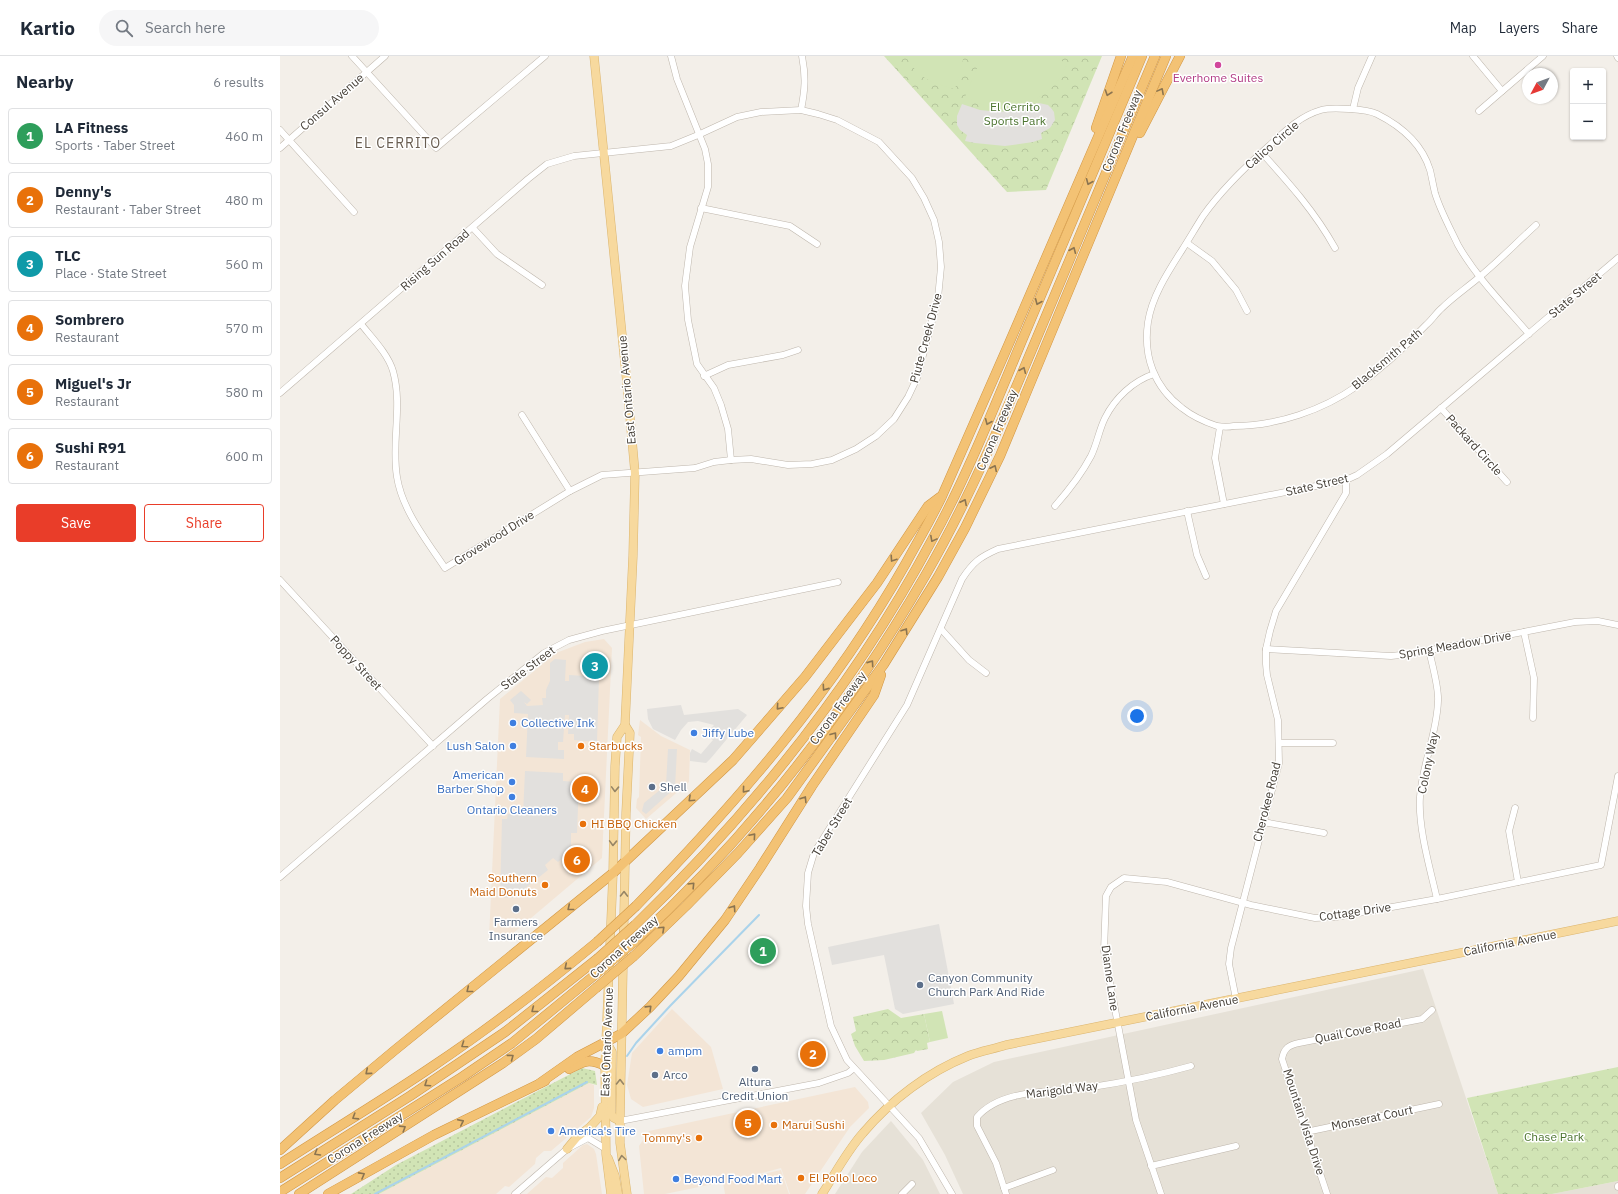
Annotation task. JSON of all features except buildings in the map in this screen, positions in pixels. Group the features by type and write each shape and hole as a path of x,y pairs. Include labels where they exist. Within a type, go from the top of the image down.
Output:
{"highway":[{"path":"1072,199 1121,56"},
{"name":"Corona Freeway","path":"280,1164 390,1095 472,1039 538,991 597,942 636,906 689,852 733,804 800,723 852,650 893,586 934,514 1072,199 1132,56"},
{"path":"280,1178 380,1115 480,1049 597,959 675,886 720,839 755,800 788,759 860,660 896,604 934,538 970,464 1142,56"},
{"path":"280,1192 474,1069 512,1043 634,942 682,896 730,846 769,801 833,718 879,652 926,574 967,496 1002,421 1155,56"},
{"name":"Corona Freeway","path":"299,1194 503,1063 536,1039 634,956 686,906 733,858 786,798 884,664 938,576 965,528 994,469 1166,56"},
{"path":"1101,214 1159,94 1180,56"},
{"path":"280,1150 335,1100 395,1050 613,873 739,753 805,677 877,583 928,506 942,496"},
{"path":"540,1083 577,1057 621,1034 650,1007 679,976 724,920 874,695 884,664"},
{"path":"328,1194 434,1135 585,1061 596,1062 605,1066"}],"main road":[{"name":"East Ontario Avenue","path":"594,56 635,473 634,556 629,625 625,725 617,737 615,766 613,873 605,1066 606,1151 611,1194"},
{"name":"East Ontario Avenue","path":"625,725 630,733 625,861 620,1143 627,1194"},
{"path":"615,766 623,772 627,796"},
{"name":"California Avenue","path":"822,1194 863,1133 890,1106 914,1085 942,1068 970,1055 1006,1045 1618,921"},
{"path":"606,1042 612,1052 611,1114 614,1118 620,1121"},
{"path":"567,1149 577,1137 590,1127 600,1116 605,1088"},
{"path":"606,1151 611,1162 618,1194"}],"street":[{"path":"352,56 436,148 545,56"},
{"name":"Consul Avenue","path":"280,148 385,56"},
{"path":"671,56 677,79 704,149 708,164 708,187 690,247 685,286 688,320 697,364 704,376 714,388 721,405 728,429 731,460"},
{"path":"801,110 805,91 806,74 802,56"},
{"path":"1353,109 1358,88 1372,56"},
{"path":"1473,56 1502,91"},
{"path":"1480,111 1542,56"},
{"name":"Calico Circle","path":"1154,374 1149,359 1147,345 1148,320 1155,298 1166,275 1204,216 1224,190 1296,122 1322,109 1353,109 1373,112 1393,122 1411,137 1423,153 1431,172 1435,194 1444,217 1460,247 1480,277 1529,334"},
{"name":"Piute Creek Drive","path":"603,154 671,146 737,117 761,112 801,110 837,120 857,129 879,142 912,178 924,198 934,220 939,242 941,266 938,298 917,378 908,397 894,419 876,436 856,449 832,460 812,464 788,465 751,459 731,460 714,462 695,468 635,473"},
{"path":"280,130 354,212"},
{"path":"1262,153 1293,186 1323,226 1335,248"},
{"name":"Rising Sun Road","path":"280,393 528,179 548,164 574,156 603,154"},
{"path":"702,208 790,226 817,244"},
{"name":"Blacksmith Path","path":"1154,374 1162,390 1173,402 1189,413 1220,427 1246,426 1306,413 1358,386 1403,348 1441,309 1480,277 1536,225"},
{"path":"473,228 498,254 542,285"},
{"path":"1187,243 1212,261 1236,290 1247,311"},
{"name":"State Street","path":"971,565 982,556 998,549 1346,480 1357,475 1388,454 1618,258"},
{"name":"Grovewood Drive","path":"361,324 381,349 393,371 398,398 395,460 397,478 401,493 406,507 445,568 570,491 602,476 635,473"},
{"path":"704,376 728,365 783,356 798,350"},
{"path":"1055,506 1078,479 1092,454 1104,419 1115,402 1129,388 1154,374"},
{"name":"Packard Circle","path":"1441,408 1507,482"},
{"path":"522,415 570,491"},
{"path":"1220,427 1215,458 1224,504"},
{"name":"Cherokee Road","path":"1236,999 1229,964 1231,948 1241,903 1278,763 1278,720 1267,675 1266,649 1276,611 1346,493 1346,480"},
{"path":"1187,511 1197,554 1206,576"},
{"name":"Taber Street","path":"952,1194 919,1138 853,1069 836,1040 828,1016 808,924 806,906 808,873 814,853 907,705 962,579 971,565"},
{"name":"Poppy Street","path":"280,580 433,746"},
{"name":"State Street","path":"280,877 544,653 569,640 629,625 838,582"},
{"name":"Spring Meadow Drive","path":"1266,649 1391,656 1575,622 1598,622 1618,625"},
{"path":"941,629 969,660 986,673"},
{"path":"1524,632 1534,678 1533,718"},
{"name":"Colony Way","path":"1429,650 1439,700 1435,731 1422,777 1420,797 1421,822 1437,899"},
{"path":"1279,743 1333,743"},
{"name":"Cottage Drive","path":"1112,887 1124,878 1167,882 1241,903 1315,918 1336,917 1437,899 1601,865 1618,776"},
{"path":"1515,808 1509,832 1518,882"},
{"path":"1263,822 1324,833"},
{"name":"Dianne Lane","path":"1112,887 1106,896 1104,952 1136,1120 1161,1194"},
{"name":"Quail Cove Road","path":"1284,1050 1289,1045 1299,1042 1422,1018 1432,1010"},
{"name":"Mountain Vista Drive","path":"1284,1050 1282,1059 1327,1194"},
{"name":"Marigold Way","path":"1005,1191 996,1163 977,1126 977,1117 983,1110 996,1103 1032,1092 1074,1090 1167,1073 1191,1066"},
{"path":"620,1121 819,1083 848,1073 853,1069"},
{"name":"Monserat Court","path":"1306,1132 1439,1104"},
{"path":"515,1194 567,1149 588,1138 606,1151"},
{"path":"1151,1166 1236,1146"},
{"path":"1005,1191 1053,1170"},
{"path":"902,1194 912,1184"}],"shaded area":[{"path":"1039,103 1048,105 1051,108 1054,112 1055,120 1050,128 1041,133 1042,139 1033,142 1005,146 965,141 967,135 960,130 957,125 957,116 962,104 980,110 1000,112 1027,108"},
{"path":"604,639 612,648 602,858 511,935 489,938 500,699 556,653 585,642"},
{"path":"555,659 566,660 565,681 569,681 569,675 599,677 597,742 574,740 574,734 568,734 569,715 565,715 563,742 558,742 558,750 564,750 564,759 526,757 528,714 514,713 514,705 510,700 521,691 531,700 527,704 524,702 527,706 543,705 542,698 546,698 546,690 550,681 550,663"},
{"path":"681,705 684,715 738,709 747,715 706,763 690,761 690,753 692,749 701,754 713,740 706,734 714,725 698,721 688,722 675,740 653,729 648,719 647,709"},
{"path":"640,720 661,736 690,750 689,782 646,819 636,808 637,799 639,797 641,737 638,735"},
{"path":"668,749 677,749 675,788 646,814 642,811 644,803 666,785"},
{"path":"525,771 563,773 563,781 579,782 577,833 571,833 571,845 574,849 558,862 553,858 545,865 548,870 513,898 500,897 502,819 507,819 508,814 523,815"},
{"name":"Canyon Community Church Park And Ride","path":"939,924 954,1004 903,1014 895,1009 884,955 832,965 828,947"},
{"path":"1423,969 1498,1194 963,1194 945,1155 921,1113 953,1082 994,1062"},
{"path":"672,1009 711,1047 723,1089 643,1107 631,1099 627,1085 632,1053"},
{"path":"589,1083 594,1085 594,1108 591,1117 551,1151 544,1151 536,1158 535,1164 509,1187 505,1186 496,1194 379,1194"},
{"path":"855,1087 868,1102 869,1108 850,1127 805,1194 790,1194 781,1168 727,1182 781,1170 789,1194 725,1194 723,1182 665,1194 644,1194 639,1146 649,1131"},
{"path":"891,1121 923,1160 940,1194 835,1194 862,1152"},
{"path":"587,1144 594,1149 596,1154 602,1194 527,1194 546,1177 552,1178 563,1168 563,1163 583,1145"},
{"path":"1618,1181 1618,1194 1552,1194"}],"green space":[{"name":"El Cerrito Sports Park","path":"884,56 1102,56 1046,190 1007,192"},
{"path":"906,56 964,56 955,89 939,85 926,79 915,70"},
{"path":"982,56 1054,56 1067,64 1062,75 1055,84 1038,98 1017,106 994,107 965,97"},
{"path":"888,1009 901,1018 924,1014 930,1042 927,1043 928,1049 916,1050 914,1053 884,1060 864,1061 855,1046 851,1034 856,1031 853,1017"},
{"path":"942,1011 948,1038 930,1042 924,1014"},
{"name":"Chase Park","path":"1618,1067 1618,1181 1552,1194 1498,1194 1467,1098"},
{"path":"582,1068 595,1071 597,1085 589,1083 379,1194 351,1194 396,1165"}],"waterway":[{"path":"627,1056 636,1043 670,1006 759,915"},
{"path":"375,1194 587,1082"}],"place":[{"name":"Everhome Suites","path":"1218,65"},
{"name":"TLC","path":"595,666"},
{"name":"Collective Ink","path":"513,723"},
{"name":"Jiffy Lube","path":"694,733"},
{"name":"Lush Salon","path":"513,746"},
{"name":"Starbucks","path":"581,746"},
{"name":"American Barber Shop","path":"512,782"},
{"name":"Shell","path":"652,787"},
{"name":"Sombrero","path":"585,789"},
{"name":"Ontario Cleaners","path":"512,797"},
{"name":"HI BBQ Chicken","path":"583,824"},
{"name":"Sushi R91","path":"577,860"},
{"name":"Southern Maid Donuts","path":"545,885"},
{"name":"Farmers Insurance","path":"516,909"},
{"name":"LA Fitness","path":"763,951"},
{"name":"Canyon Community Church Park And Ride","path":"920,985"},
{"name":"ampm","path":"660,1051"},
{"name":"Denny's","path":"813,1054"},
{"name":"Altura Credit Union","path":"755,1069"},
{"name":"Arco","path":"655,1075"},
{"name":"Miguel's Jr","path":"748,1123"},
{"name":"Marui Sushi","path":"774,1125"},
{"name":"America's Tire","path":"551,1131"},
{"name":"Tommy's","path":"699,1138"},
{"name":"El Pollo Loco","path":"801,1178"},
{"name":"Beyond Food Mart","path":"676,1179"}],"district":[{"name":"EL CERRITO","path":"398,143"}]}
